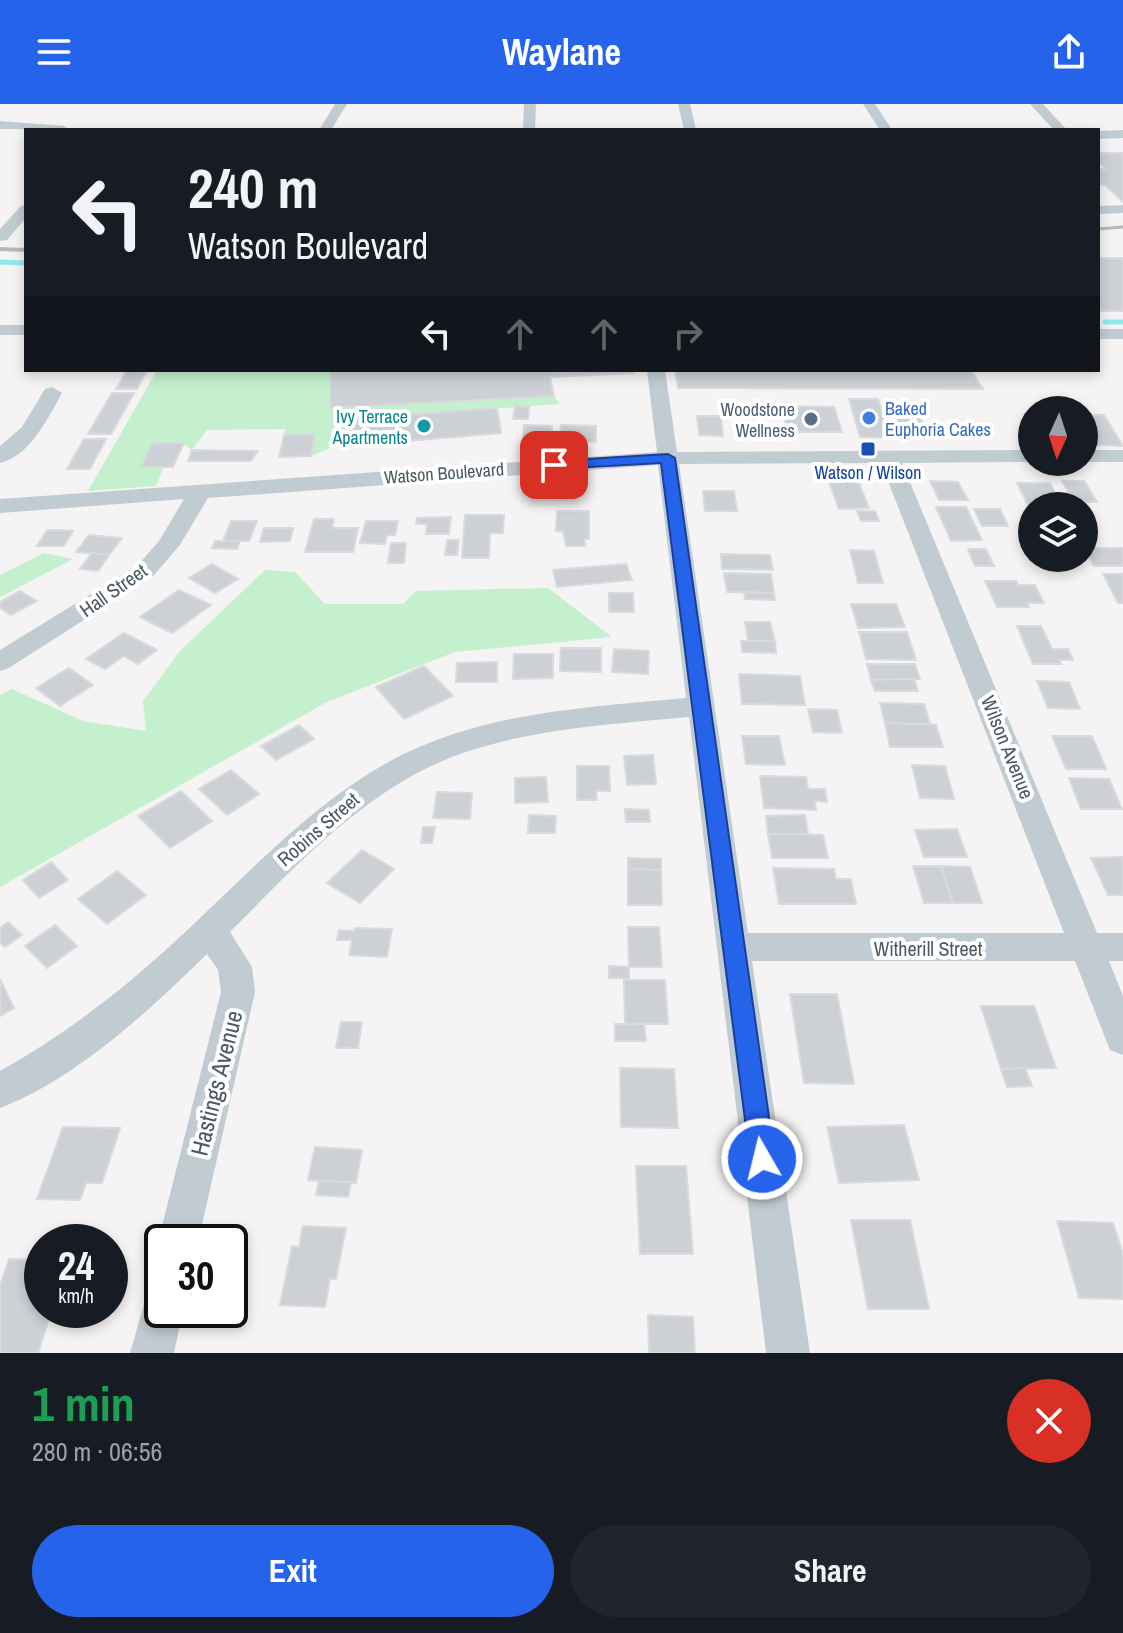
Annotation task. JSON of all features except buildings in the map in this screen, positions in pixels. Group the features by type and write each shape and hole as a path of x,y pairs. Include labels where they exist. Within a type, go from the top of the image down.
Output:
{"street":[{"path":"326,128 341,104"},
{"path":"529,128 530,104"},
{"path":"684,104 690,128"},
{"path":"869,104 885,128"},
{"path":"1036,104 1059,128"},
{"path":"24,127 40,112"},
{"path":"0,125 37,128"},
{"path":"1100,135 1123,134"},
{"path":"1100,147 1123,147"},
{"path":"1100,210 1123,209"},
{"path":"1,237 24,211"},
{"path":"0,330 24,330"},
{"path":"1100,334 1123,334"},
{"path":"656,372 788,1353"},
{"path":"0,457 30,431 52,393"},
{"name":"Wilson Avenue","path":"889,456 1123,1039"},
{"name":"Watson Boulevard","path":"0,506 668,458 1018,456"},
{"path":"1098,458 1119,462"},
{"name":"Hall Street","path":"0,662 146,570 168,545 200,492"},
{"name":"Robins Street","path":"0,1091 35,1073 126,1009 317,827 362,790 421,758 482,736 546,724 703,706"},
{"name":"Hastings Avenue","path":"182,1224 238,992 235,967 210,930"},
{"name":"Witherill Street","path":"734,947 1123,947"},
{"path":"152,1353 158,1328"}],"green space":[{"path":"156,372 330,372 331,408 554,396 560,404 348,419 348,446 333,447 311,456 315,434 284,435 285,429 207,430 192,450 183,443 152,444 141,466 164,466 156,486 88,491"},
{"path":"44,553 73,559 0,597 0,575"},
{"path":"265,570 295,572 325,604 403,604 416,591 548,588 612,637 455,652 327,702 0,887 0,695 12,689 83,721 146,731 143,701 180,651"}],"waterway":[{"path":"0,262 24,263"},
{"path":"1105,322 1123,322"}],"railway":[{"path":"1100,229 1123,227"},
{"path":"0,249 24,250"}],"place":[{"name":"Baked Euphoria Cakes","path":"869,418"},
{"name":"Woodstone Wellness","path":"811,419"},
{"name":"Ivy Terrace Apartments","path":"424,426"},
{"name":"Watson / Wilson","path":"868,449"}],"route":[{"path":"554,465 668,458 762,1159"}]}
